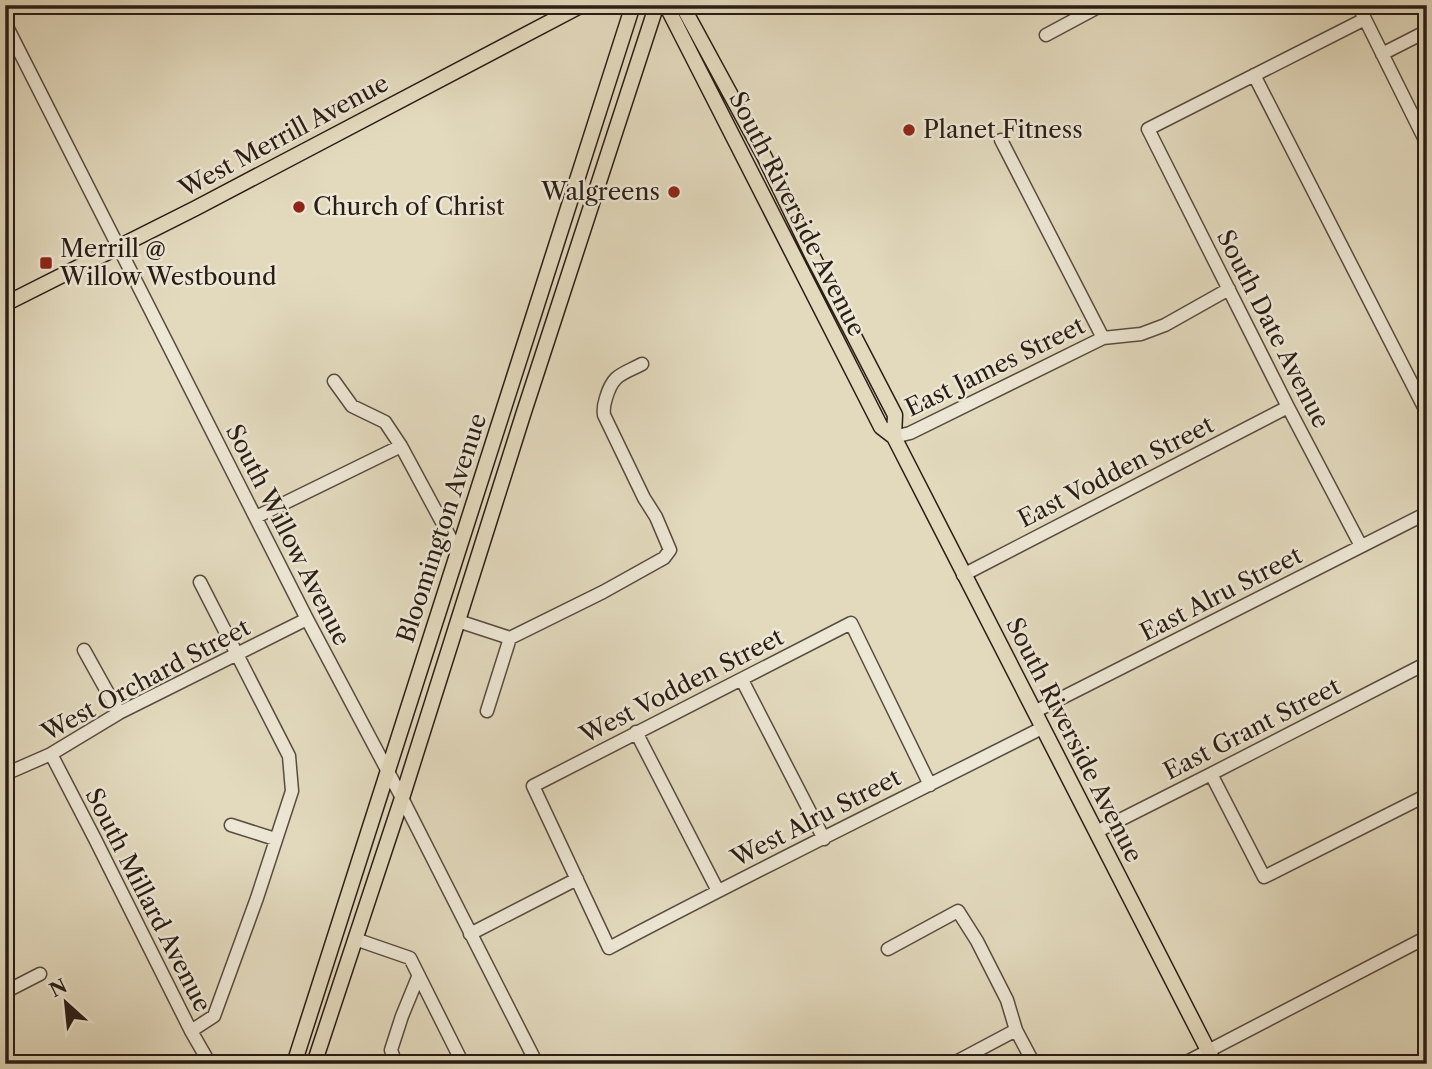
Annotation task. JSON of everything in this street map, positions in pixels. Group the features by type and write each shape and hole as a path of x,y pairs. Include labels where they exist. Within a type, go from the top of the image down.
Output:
{"main road":[{"name":"West Merrill Avenue","path":"5,304 582,5"},
{"name":"Bloomington Avenue","path":"294,1064 632,5"},
{"name":"Bloomington Avenue","path":"314,1064 402,798 655,5"},
{"name":"South Riverside Avenue","path":"666,5 880,427 894,437 1212,1057"},
{"name":"South Riverside Avenue","path":"682,5 764,156 895,415 894,437"},
{"path":"643,45 663,27 677,26"}],"street":[{"path":"1046,35 1085,9 1102,5"},
{"path":"1358,5 1427,144"},
{"path":"1365,19 1254,75 1427,413"},
{"name":"South Willow Avenue","path":"5,23 307,620 402,798 537,1064"},
{"path":"1382,54 1427,31"},
{"name":"South Date Avenue","path":"1254,75 1148,129 1288,407 1362,546"},
{"path":"1001,140 1103,338"},
{"name":"East James Street","path":"894,437 910,433 1103,338 1141,334 1165,325 1229,289"},
{"path":"458,621 510,638 603,592 664,558 670,550 604,415 603,407 610,384 614,379 642,364"},
{"path":"334,381 352,406 385,422 401,446 458,552"},
{"name":"East Vodden Street","path":"963,575 1288,407"},
{"path":"256,517 401,446"},
{"name":"East Alru Street","path":"1034,712 1427,513"},
{"path":"191,1031 214,1016 292,791 289,756 200,582"},
{"name":"West Orchard Street","path":"5,767 10,772 51,754 119,713 307,620"},
{"name":"West Vodden Street","path":"577,880 533,786 851,623 930,785"},
{"path":"487,711 510,638"},
{"path":"85,650 119,713"},
{"name":"East Grant Street","path":"1096,832 1427,663"},
{"path":"742,680 824,838"},
{"name":"West Alru Street","path":"577,880 609,948 1042,728"},
{"path":"636,732 718,891"},
{"name":"South Millard Avenue","path":"51,754 209,1064"},
{"path":"1211,774 1264,877 1427,795"},
{"path":"230,825 275,839"},
{"path":"470,934 577,880"},
{"path":"887,948 958,911 977,941 1007,1000 1016,1030 1034,1064"},
{"path":"1183,1064 1212,1057 1427,937"},
{"path":"355,939 410,958 463,1064"},
{"path":"5,992 40,974"},
{"path":"396,1064 391,1050 418,977"},
{"path":"952,1064 1016,1030"}],"place":[{"name":"Planet Fitness","path":"909,130"},
{"name":"Walgreens","path":"674,192"},
{"name":"Church of Christ","path":"299,207"},
{"name":"Merrill @ Willow Westbound","path":"46,263"}]}
